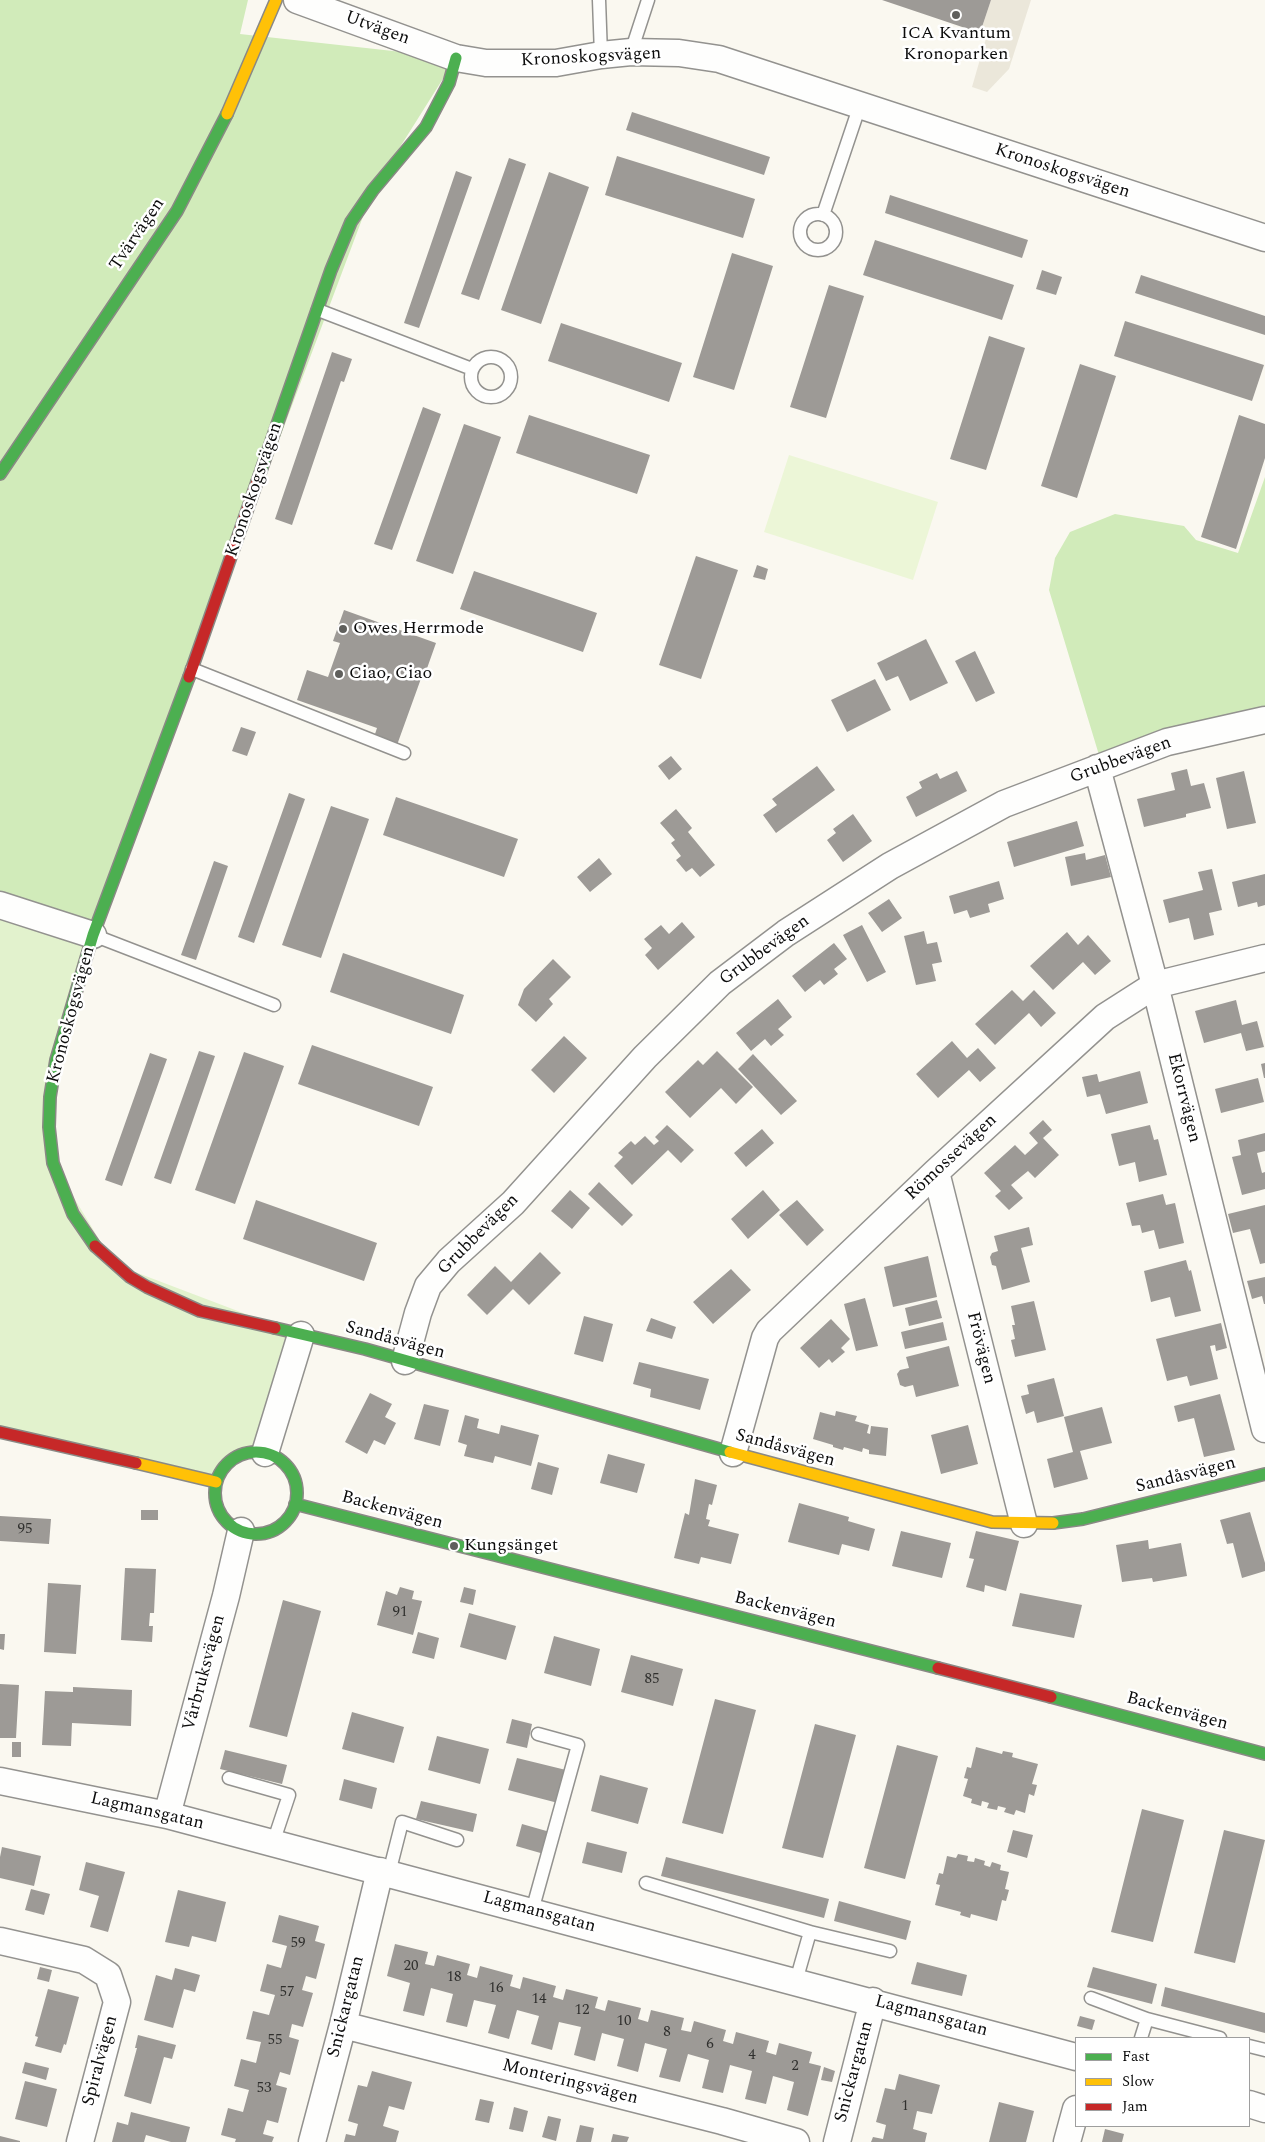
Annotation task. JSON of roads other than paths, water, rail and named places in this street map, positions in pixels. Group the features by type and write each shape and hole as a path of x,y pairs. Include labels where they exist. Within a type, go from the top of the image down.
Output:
{"street":[{"name":"Tvärvägen","path":"0,474 177,210 233,102 276,0"},
{"name":"Utvägen","path":"297,0 456,58"},
{"name":"Kronoskogsvägen","path":"301,1335 200,1311 147,1287 130,1277 99,1251 73,1214 53,1163 49,1127 50,1097 56,1060 93,935 192,669 331,270 351,222 373,190 426,127 449,83 456,58 486,63 556,63 631,52 678,53 719,59 1265,238"},
{"name":"Grubbevägen","path":"405,1361 418,1313 428,1286 449,1261 513,1203 645,1057 720,983 786,933 890,866 1004,804 1167,742 1265,720"},
{"name":"Ekorrvägen","path":"1097,768 1155,985 1265,1429"},
{"path":"0,905 93,935"},
{"name":"Römossevägen","path":"733,1453 765,1338 770,1330 936,1172 1106,1017 1155,985 1265,958"},
{"name":"Frövägen","path":"936,1172 1024,1524"},
{"path":"265,1453 301,1335"},
{"name":"Sandåsvägen","path":"301,1335 405,1361 733,1453 992,1522 1024,1524 1084,1519 1265,1474"},
{"path":"0,1432 216,1482"},
{"path":"248,1452 265,1453 275,1456 291,1472 296,1482 295,1504 287,1519 274,1530 257,1533 241,1530 228,1523 219,1511 215,1497 216,1482 222,1469 231,1460 248,1452"},
{"name":"Backenvägen","path":"295,1504 1133,1718 1265,1754"},
{"name":"Vårbruksvägen","path":"167,1815 226,1596 241,1530"},
{"name":"Lagmansgatan","path":"0,1781 167,1815 1075,2057"},
{"name":"Snickargatan","path":"312,2142 384,1872"},
{"name":"Spiralvägen","path":"0,1941 84,1960 108,1975 117,2002 80,2142"},
{"name":"Snickargatan","path":"837,2142 873,2002"},
{"name":"Monteringsvägen","path":"344,2025 796,2142"},
{"path":"1250,2104 1265,2109"},
{"path":"1067,2142 1075,2113"}],"lane":[{"path":"599,0 601,55"},
{"path":"631,52 648,0"},
{"path":"823,215 860,105"},
{"path":"318,310 472,369"},
{"path":"192,669 404,753"},
{"name":"Kronoskogsvägen","path":"93,935 274,1005"},
{"path":"532,1911 578,1746 538,1734"},
{"path":"229,1778 289,1795 273,1843"},
{"path":"384,1872 402,1822 457,1840"},
{"path":"646,1883 810,1932 890,1951"},
{"path":"796,1981 810,1932"},
{"path":"1091,1998 1147,2019 1216,2037"},
{"path":"1141,2037 1147,2019"},
{"path":"1250,2046 1265,2050"}],"place":[{"name":"ICA Kvantum Kronoparken","path":"956,15"},
{"name":"Owes Herrmode","path":"343,629"},
{"name":"Ciao, Ciao","path":"339,674"},
{"name":"Kungsänget","path":"454,1546"}]}
